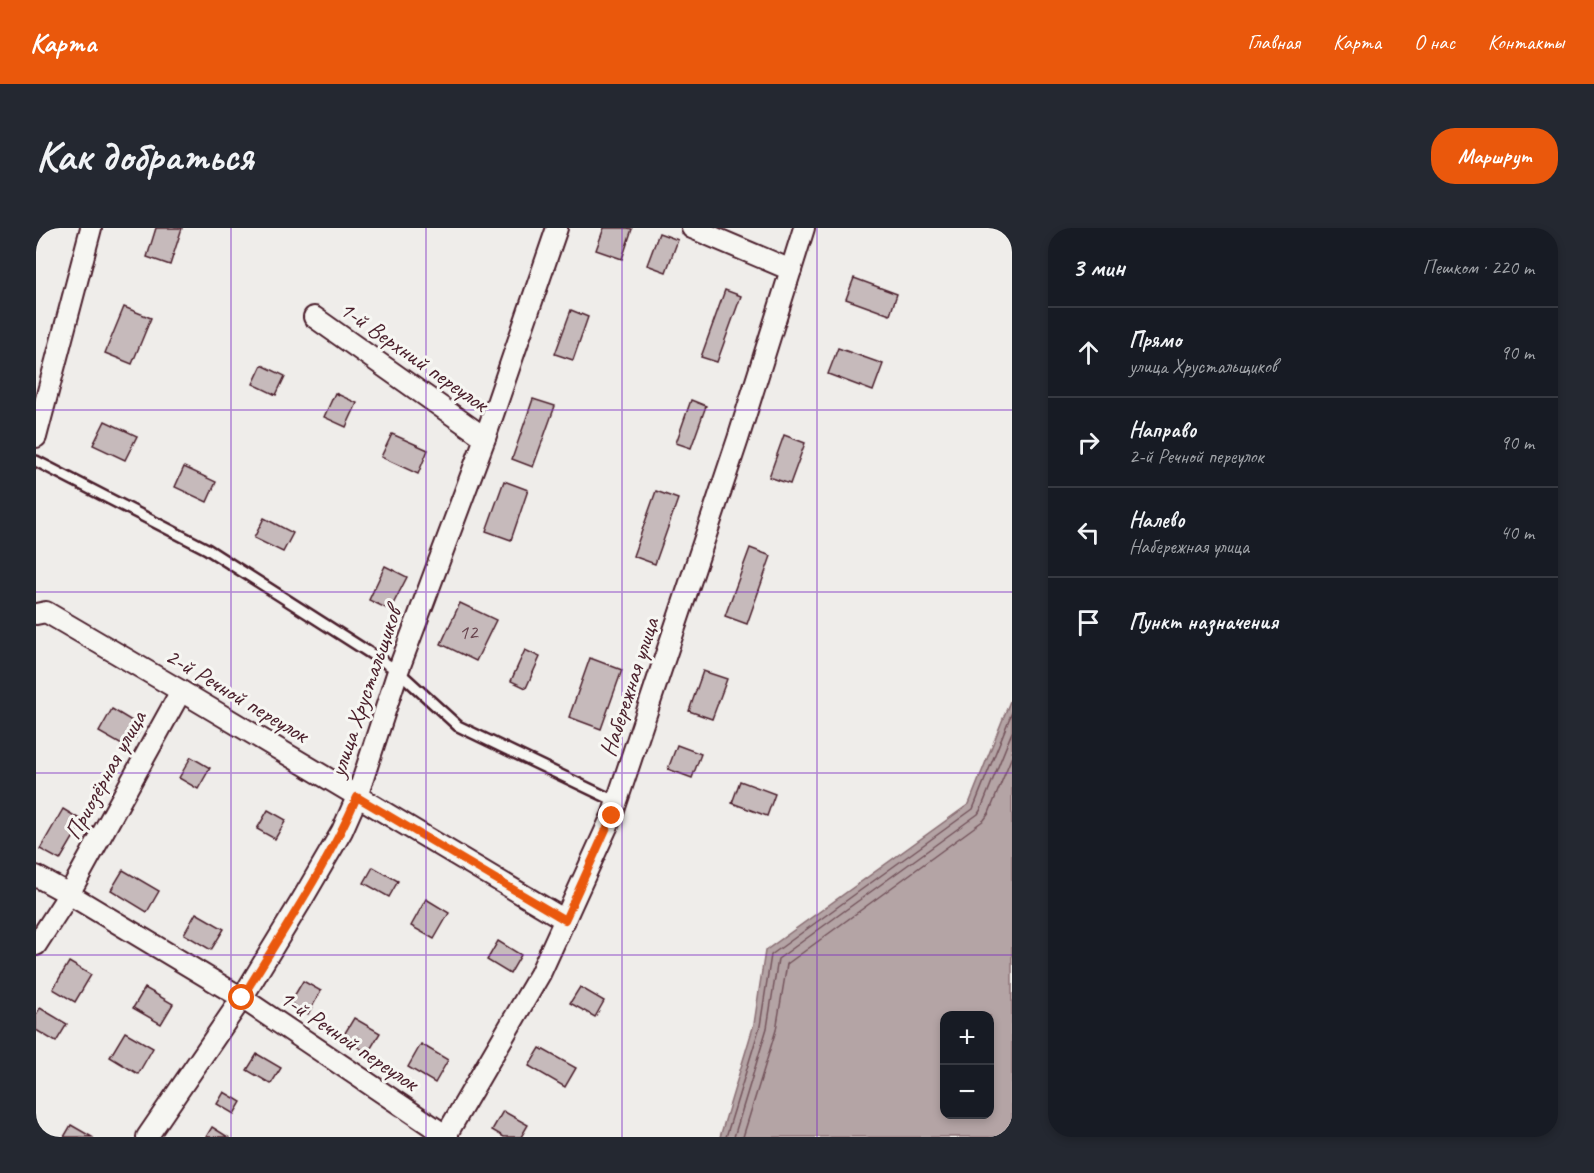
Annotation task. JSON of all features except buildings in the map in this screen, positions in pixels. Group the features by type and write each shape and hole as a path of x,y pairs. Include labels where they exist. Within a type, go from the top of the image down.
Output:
{"street":[{"path":"36,437 91,228"},
{"name":"улица Хрустальщиков","path":"147,1137 242,998 303,898 357,797 398,671 485,438 557,228"},
{"path":"692,228 791,270"},
{"name":"Набережная улица","path":"446,1137 540,974 612,816 738,439 804,228"},
{"name":"1-й Верхний переулок","path":"314,317 485,438"},
{"name":"2-й Речной переулок","path":"36,614 46,612 565,920"},
{"name":"Приозёрная улица","path":"36,945 69,894 181,691"},
{"name":"1-й Речной переулок","path":"36,876 242,998 446,1137"}],"lane":[{"path":"36,460 207,549 398,671 458,726 617,802"}],"water":[{"path":"1012,696 1012,1137 720,1137 754,1024 765,951 969,804"}],"route":[{"path":"242,998 342,831 357,797 565,920 612,816"}]}
